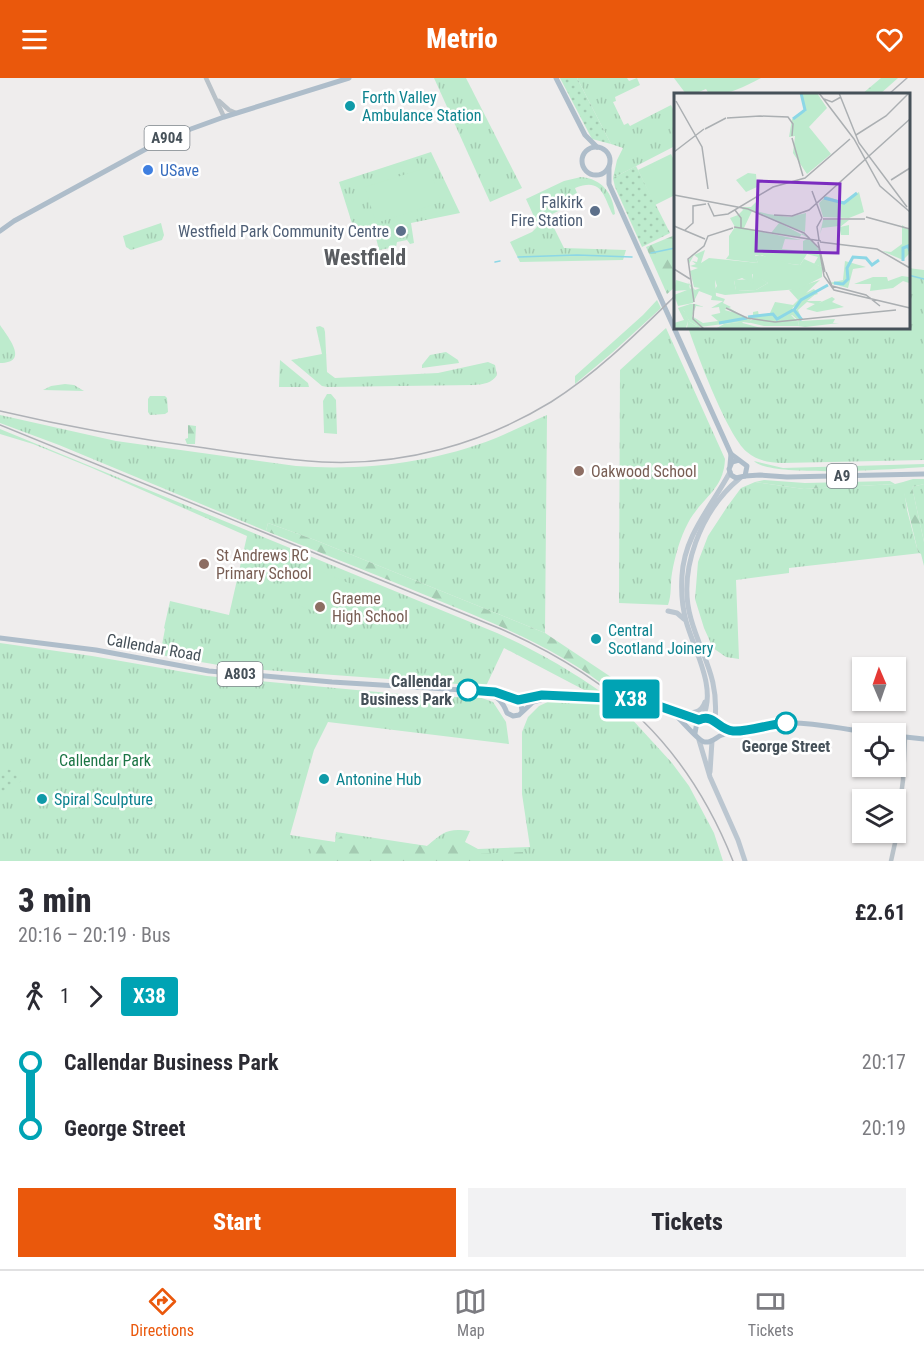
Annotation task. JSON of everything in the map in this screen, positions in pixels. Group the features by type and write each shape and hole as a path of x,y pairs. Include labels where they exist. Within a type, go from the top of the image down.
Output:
{"main road":[{"name":"A904","path":"0,231 14,221 166,138 224,117 349,78"},
{"path":"556,78 585,135 597,147 608,153 609,184 674,328"},
{"path":"585,135 581,160 583,169 609,184"},
{"path":"583,154 589,148 597,147"},
{"path":"595,176 603,174 609,167"},
{"path":"674,328 731,454 745,463 748,469 714,509 698,536 689,561 687,576 689,610 712,675 716,705 719,732 714,740 710,760 710,777"},
{"path":"695,733 695,726 705,712 706,686 681,601 682,575 693,533 730,472 731,454"},
{"path":"730,465 739,460"},
{"name":"A9","path":"748,469 760,475"},
{"path":"730,472 734,477 742,477"},
{"name":"A9","path":"742,477 924,474"},
{"path":"681,601 675,608 668,611 677,613 686,620"},
{"name":"Callendar Road","path":"0,638 96,650 209,671 332,682 483,691 500,693 516,700 532,696 630,699 700,719"},
{"name":"Callendar Road","path":"483,691 506,706"},
{"name":"Callendar Road","path":"522,711 533,702 553,696"},
{"path":"516,700 521,704 522,711"},
{"name":"A803","path":"516,700 509,702 506,706 507,713 513,716 519,715 522,711"},
{"path":"665,709 697,712 706,704"},
{"name":"Callendar Road","path":"672,712 695,733"},
{"name":"A803","path":"700,719 709,718 734,731"},
{"name":"A803","path":"695,733 699,740 705,742 734,731 787,723 852,731"},
{"path":"906,737 924,740"},
{"path":"699,740 710,777 745,861"}],"street":[{"path":"206,78 224,117"},
{"path":"215,97 229,111 237,113"},
{"path":"891,861 903,777"}],"green space":[{"path":"434,78 466,78 522,188 490,202"},
{"path":"560,78 577,78 611,144 592,139"},
{"path":"577,78 627,78 629,81 637,78 640,85 615,97 616,101 613,102 624,125 628,123 630,126 671,105 674,111 674,147 613,178 617,160 623,148 611,144"},
{"path":"674,78 761,78 723,93 708,93 706,89 700,93 685,93"},
{"path":"881,78 898,78 881,93 863,93"},
{"path":"431,152 460,213 411,223 414,243 410,244 407,240 397,242 396,247 379,250 374,230 355,233 339,182"},
{"path":"671,154 674,160 674,196 655,205 638,170"},
{"path":"636,166 670,233 642,247 613,178"},
{"path":"429,167 441,202 376,223 365,187"},
{"path":"581,177 595,181 605,188 612,200 615,214 613,215 604,195 596,186 584,185 575,188 577,193 569,197 573,204 548,216 564,248 626,250 623,260 520,262 510,242 532,232 537,227 526,199 564,181"},
{"path":"161,223 164,235 162,240 131,250 126,247 123,236"},
{"path":"674,235 674,288 667,294 646,247"},
{"path":"909,268 924,270 924,460 782,463 759,459 747,452 739,443 705,374 688,328 909,328"},
{"path":"657,300 661,308 575,384 575,376"},
{"path":"0,325 14,348 14,359 9,362 0,363"},
{"path":"320,326 325,332 327,372 335,378 438,373 488,362 495,365 497,375 485,384 475,385 322,386 291,360 322,354 316,327"},
{"path":"666,328 725,459 724,470 721,479 693,514 678,547 671,577 668,605 619,603 620,370"},
{"path":"446,352 459,363 422,368 430,355"},
{"path":"280,360 308,383 309,387 279,387"},
{"path":"74,385 84,391 43,390 51,386"},
{"path":"327,394 331,394 336,400 337,434 324,433 323,401"},
{"path":"150,396 165,396 168,412 150,415 148,399"},
{"path":"0,415 116,441 296,466 347,467 398,463 448,454 496,438 547,415 545,633 315,540 268,523 266,531 59,445 0,423"},
{"path":"188,425 196,426 195,444 187,444 185,439 188,438"},
{"name":"Graeme High School","path":"0,429 497,633 552,661 604,694 588,692 504,648 486,686 236,668 160,655 170,601 229,615 247,536 92,468 33,444 0,434"},
{"path":"754,461 783,468 924,464 924,467 807,471 764,466"},
{"path":"924,479 924,484 912,487 924,542 924,566 921,554 918,552 903,489 903,482"},
{"path":"764,480 805,483 890,481 895,484 804,489 755,482"},
{"path":"755,482 804,489 903,482 907,510 918,552 921,553 789,568 789,573 736,580 739,659 726,657 713,648 695,599 698,562 708,536 727,507 741,488"},
{"path":"924,484 924,542 912,487"},
{"path":"268,523 545,633 620,683 621,695 615,694 573,664 529,640 459,609 266,531"},
{"path":"313,568 372,593 357,629 298,605"},
{"name":"Callendar Park","path":"0,643 207,676 432,697 479,697 493,702 506,722 509,744 328,722 314,750 290,835 335,842 336,832 427,846 446,832 462,830 470,831 465,842 478,849 530,847 522,794 522,732 528,717 539,706 552,700 607,700 629,716 672,763 689,786 714,833 723,861 0,861"},
{"path":"6,766 10,770 16,767 23,780 3,793 0,788 0,770"},
{"path":"341,836 427,846 444,839 459,838 475,854 523,852 524,861 310,861 312,841 335,842"}],"waterway":[{"path":"651,253 674,248"},
{"path":"518,257 577,255 632,257"},
{"path":"495,262 500,261"},
{"path":"909,275 924,279"}],"railway":[{"path":"890,93 907,78"},
{"path":"0,411 128,437 278,458 352,462 412,456 497,430 551,402 600,366 674,297"},
{"path":"0,425 501,629 578,670 612,694 642,720 669,750 693,783 714,820 733,861"}],"bus line":[{"name":"X38","path":"468,690 500,693 514,700 542,695 637,700 699,720 712,719 722,728 734,731 786,723"}],"place":[{"name":"Forth Valley Ambulance Station","path":"350,106"},
{"name":"USave","path":"148,170"},
{"name":"Falkirk Fire Station","path":"595,211"},
{"name":"Westfield Park Community Centre","path":"401,231"},
{"name":"Oakwood School","path":"579,471"},
{"name":"St Andrews RC Primary School","path":"204,564"},
{"name":"Graeme High School","path":"320,607"},
{"name":"Central Scotland Joinery","path":"596,639"},
{"name":"Callendar Business Park","path":"468,690"},
{"name":"George Street","path":"786,723"},
{"name":"Antonine Hub","path":"324,779"},
{"name":"Spiral Sculpture","path":"42,799"}],"district":[{"name":"Westfield","path":"365,257"}]}
